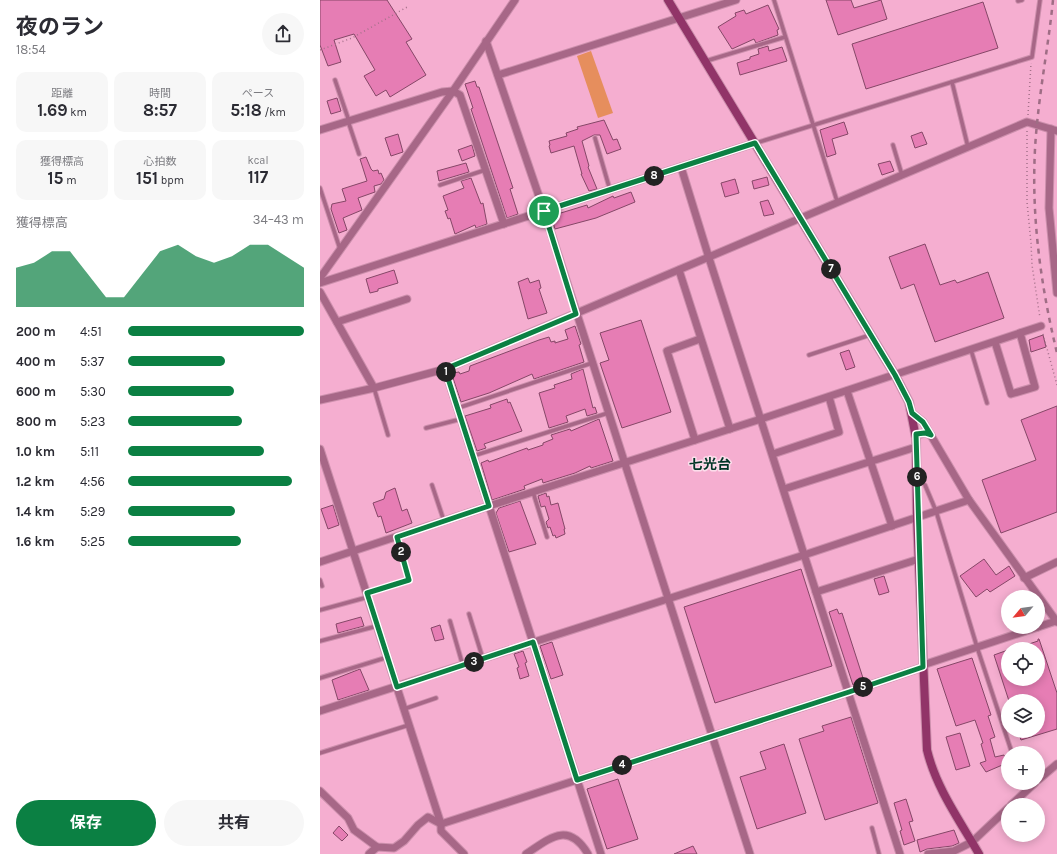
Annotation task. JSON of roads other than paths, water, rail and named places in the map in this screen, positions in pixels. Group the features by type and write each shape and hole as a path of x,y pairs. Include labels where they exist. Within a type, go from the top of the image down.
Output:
{"street":[{"path":"320,278 453,91 515,0"},
{"path":"668,0 871,335 906,396 912,413 916,434 918,559 925,736 930,763 940,786 979,854"},
{"path":"498,75 736,0"},
{"path":"486,41 544,211 750,854"},
{"path":"320,130 442,92 453,91 460,96 504,224"},
{"path":"320,400 374,388 445,369 709,258 837,201 1027,122 1054,130 1049,208 1057,292"},
{"path":"320,283 755,143"},
{"path":"682,167 709,258 900,854"},
{"path":"679,270 730,429"},
{"path":"320,292 374,388"},
{"path":"337,322 407,298"},
{"path":"320,562 532,492 829,397 1041,326"},
{"path":"995,342 1011,394 1035,387 1020,333"},
{"path":"695,440 667,351 700,339"},
{"path":"445,369 601,854"},
{"path":"847,391 892,526"},
{"path":"773,454 839,432 829,397"},
{"path":"912,413 923,422 970,500 1056,622 1045,625"},
{"path":"916,434 925,433 931,435"},
{"path":"784,489 916,447"},
{"path":"320,449 442,824 441,831 464,854"},
{"path":"320,711 463,666 970,500"},
{"path":"816,592 918,559"},
{"path":"1024,578 1057,562"},
{"path":"320,791 348,818 354,830 377,847 394,848 404,841 418,825 428,817 442,824 849,692 1017,634"},
{"path":"1045,774 1057,764"},
{"path":"1018,798 1026,790"},
{"path":"928,854 954,851 972,842 1001,815"},
{"path":"526,854 553,836 566,835 576,839 588,854"},
{"path":"369,854 377,847"}],"lane":[{"path":"774,0 837,201"},
{"path":"755,143 814,126 1032,57 1040,0"},
{"path":"705,61 785,37"},
{"path":"335,80 359,154"},
{"path":"952,82 968,147"},
{"path":"595,138 610,190"},
{"path":"893,145 902,174"},
{"path":"440,185 486,170"},
{"path":"320,188 341,250"},
{"path":"809,355 871,335"},
{"path":"971,350 986,403"},
{"path":"458,408 592,363"},
{"path":"374,388 388,435"},
{"path":"473,456 608,413"},
{"path":"426,428 461,419"},
{"path":"432,485 444,521"},
{"path":"925,485 936,511 977,647 1010,746"},
{"path":"532,492 546,537"},
{"path":"320,610 409,580 397,537"},
{"path":"320,580 322,586"},
{"path":"469,614 483,659"},
{"path":"450,621 463,666"},
{"path":"320,641 377,626"},
{"path":"320,678 388,657"},
{"path":"404,709 436,698"},
{"path":"320,753 410,725"},
{"path":"872,828 879,854"}],"railway":[{"path":"1053,0 1037,124 1034,181 1037,239 1045,297 1057,353"}],"district":[{"name":"七光台","path":"710,464"}]}
